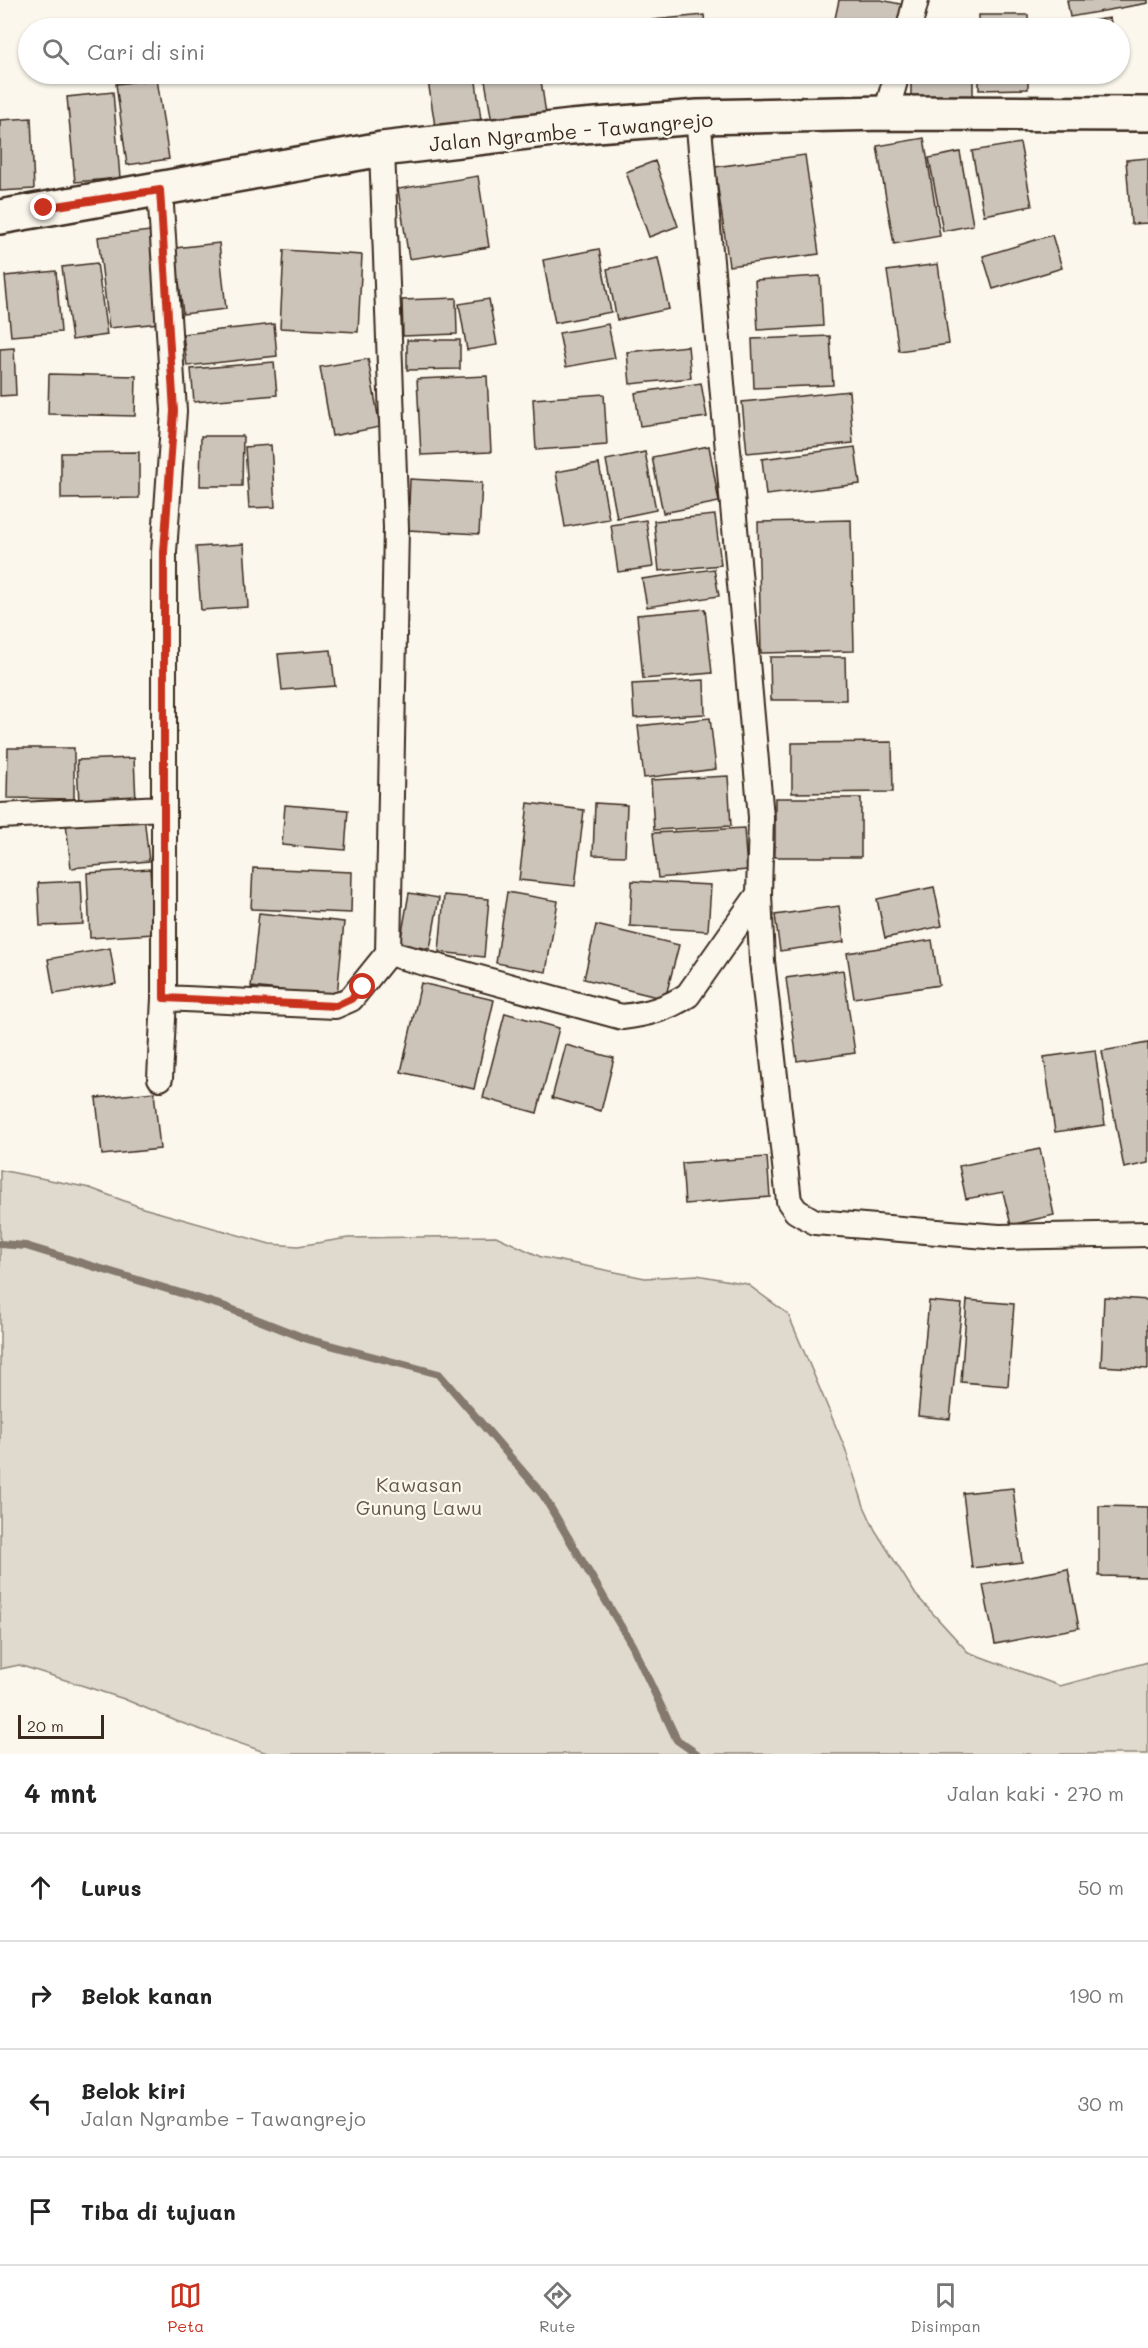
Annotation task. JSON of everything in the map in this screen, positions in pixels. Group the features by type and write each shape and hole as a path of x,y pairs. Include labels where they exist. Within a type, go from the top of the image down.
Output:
{"main road":[{"name":"Jalan Ngrambe - Tawangrejo","path":"0,217 382,149 571,128 698,117 886,113 1148,114"}],"street":[{"path":"912,18 916,0"},
{"path":"886,113 894,84"},
{"path":"698,117 761,817 759,894 762,961 786,1189 796,1211 815,1222 999,1236 1148,1234"},
{"path":"164,998 336,1006 351,999 388,953 396,528 382,149"},
{"path":"160,190 174,411 164,552 164,998 160,1078"},
{"path":"0,816 163,808"},
{"path":"388,953 622,1017 647,1014 671,1006 688,995 759,894"}],"green space":[{"name":"Kawasan Gunung Lawu","path":"0,1170 90,1188 143,1208 270,1244 298,1246 348,1238 496,1236 541,1257 645,1278 697,1275 747,1284 788,1314 845,1448 864,1506 875,1530 916,1595 968,1652 1060,1686 1148,1662 1148,1754 270,1754 176,1721 124,1699 19,1665 0,1669"}],"building":[{"path":"839,0 881,0 905,5 902,18 835,18"},
{"path":"1067,0 1148,0 1148,3 1070,17"},
{"path":"704,15 704,18 673,18"},
{"path":"979,15 1028,15 1028,18 979,18"},
{"path":"116,84 158,84 169,159 127,165"},
{"path":"429,84 476,84 481,120 435,126"},
{"path":"486,84 541,84 547,121 493,129"},
{"path":"911,84 973,84 973,98 911,99"},
{"path":"979,84 1028,84 1028,89 979,90"},
{"path":"113,92 120,178 75,182 67,97"},
{"path":"31,118 34,189 0,191 0,120"},
{"path":"924,138 940,236 894,244 877,146"},
{"path":"1020,143 1032,206 984,215 972,151"},
{"path":"960,152 973,225 943,231 929,158"},
{"path":"805,155 819,254 729,266 715,167"},
{"path":"1148,158 1148,223 1131,224 1126,160"},
{"path":"655,161 678,226 649,237 626,172"},
{"path":"478,176 489,247 409,259 398,189"},
{"path":"150,231 160,323 109,328 98,237"},
{"path":"1052,235 1062,268 993,289 983,256"},
{"path":"219,243 226,309 183,314 175,248"},
{"path":"599,249 611,312 555,323 543,260"},
{"path":"284,250 362,255 358,332 280,328"},
{"path":"658,258 669,309 617,320 607,269"},
{"path":"97,263 107,335 72,340 62,267"},
{"path":"938,264 949,344 899,351 887,271"},
{"path":"56,271 61,332 11,336 5,276"},
{"path":"820,276 823,326 758,330 755,280"},
{"path":"456,298 457,334 403,336 402,300"},
{"path":"489,299 497,345 467,350 459,304"},
{"path":"274,324 277,356 187,366 183,334"},
{"path":"608,324 615,358 566,367 559,333"},
{"path":"830,336 833,385 754,388 752,339"},
{"path":"407,340 460,340 460,369 407,370"},
{"path":"688,346 691,378 630,384 627,352"},
{"path":"14,348 16,395 0,396 0,349"},
{"path":"368,359 380,427 332,436 320,367"},
{"path":"274,362 277,395 194,402 191,369"},
{"path":"49,374 136,376 135,416 48,414"},
{"path":"487,376 491,452 421,455 417,379"},
{"path":"701,383 707,417 640,426 635,393"},
{"path":"849,391 853,443 747,453 742,402"},
{"path":"604,394 607,445 536,450 533,399"},
{"path":"201,436 243,436 242,486 200,486"},
{"path":"271,445 275,507 249,508 245,447"},
{"path":"709,446 719,502 663,513 652,457"},
{"path":"855,447 860,484 766,495 762,459"},
{"path":"139,452 139,498 61,499 61,453"},
{"path":"645,452 656,510 617,518 606,460"},
{"path":"599,464 609,519 565,527 556,472"},
{"path":"410,479 482,483 479,534 408,530"},
{"path":"715,515 721,565 659,571 654,521"},
{"path":"646,520 653,567 618,572 611,525"},
{"path":"851,520 854,651 761,653 758,522"},
{"path":"244,544 248,607 201,610 196,547"},
{"path":"714,569 719,596 647,607 642,579"},
{"path":"705,609 712,673 643,679 637,615"},
{"path":"331,650 335,686 282,690 278,654"},
{"path":"770,657 845,657 846,700 771,700"},
{"path":"704,680 705,714 634,718 632,684"},
{"path":"710,718 716,769 644,778 638,726"},
{"path":"892,742 893,792 792,793 792,743"},
{"path":"8,748 74,748 74,799 7,798"},
{"path":"134,758 136,802 79,804 77,760"},
{"path":"728,776 731,826 654,830 651,780"},
{"path":"775,798 861,798 861,857 775,857"},
{"path":"528,803 584,810 575,886 519,880"},
{"path":"595,803 627,805 625,856 593,855"},
{"path":"285,805 348,810 345,850 282,845"},
{"path":"144,816 149,861 71,868 66,823"},
{"path":"744,828 747,870 658,878 653,833"},
{"path":"253,868 352,872 351,913 251,909"},
{"path":"150,869 154,934 90,938 87,873"},
{"path":"81,881 83,924 40,926 38,883"},
{"path":"632,881 711,885 708,931 630,926"},
{"path":"934,887 942,926 885,938 877,899"},
{"path":"507,892 558,901 546,972 496,963"},
{"path":"409,893 439,898 430,949 400,944"},
{"path":"444,895 489,899 484,957 439,952"},
{"path":"839,906 844,942 780,951 775,915"},
{"path":"259,913 344,922 337,996 251,987"},
{"path":"596,925 679,945 665,999 584,979"},
{"path":"932,940 939,985 854,998 847,953"},
{"path":"110,948 116,984 54,994 48,959"},
{"path":"843,970 855,1053 797,1061 786,978"},
{"path":"421,983 494,1000 474,1089 401,1072"},
{"path":"505,1013 559,1028 537,1113 483,1098"},
{"path":"1148,1043 1148,1163 1124,1168 1102,1051"},
{"path":"566,1045 614,1058 601,1111 552,1098"},
{"path":"1095,1050 1105,1125 1055,1132 1044,1057"},
{"path":"154,1092 160,1149 102,1155 96,1098"},
{"path":"1040,1149 1054,1215 1011,1225 1003,1192 966,1199 959,1166"},
{"path":"767,1157 770,1197 685,1204 682,1163"},
{"path":"1104,1297 1148,1300 1148,1369 1101,1366"},
{"path":"967,1300 1014,1304 1008,1386 961,1382"},
{"path":"929,1301 962,1304 950,1419 918,1416"},
{"path":"1013,1488 1022,1562 972,1568 963,1493"},
{"path":"1099,1506 1148,1507 1148,1577 1099,1576"},
{"path":"1068,1569 1079,1628 995,1644 983,1585"}],"waterway":[{"path":"0,1244 26,1246 223,1306 307,1339 439,1374 543,1495 632,1645 677,1740 697,1754"}],"route":[{"path":"44,208 160,190 174,411 164,552 164,998 336,1006 351,999 363,987"}]}
